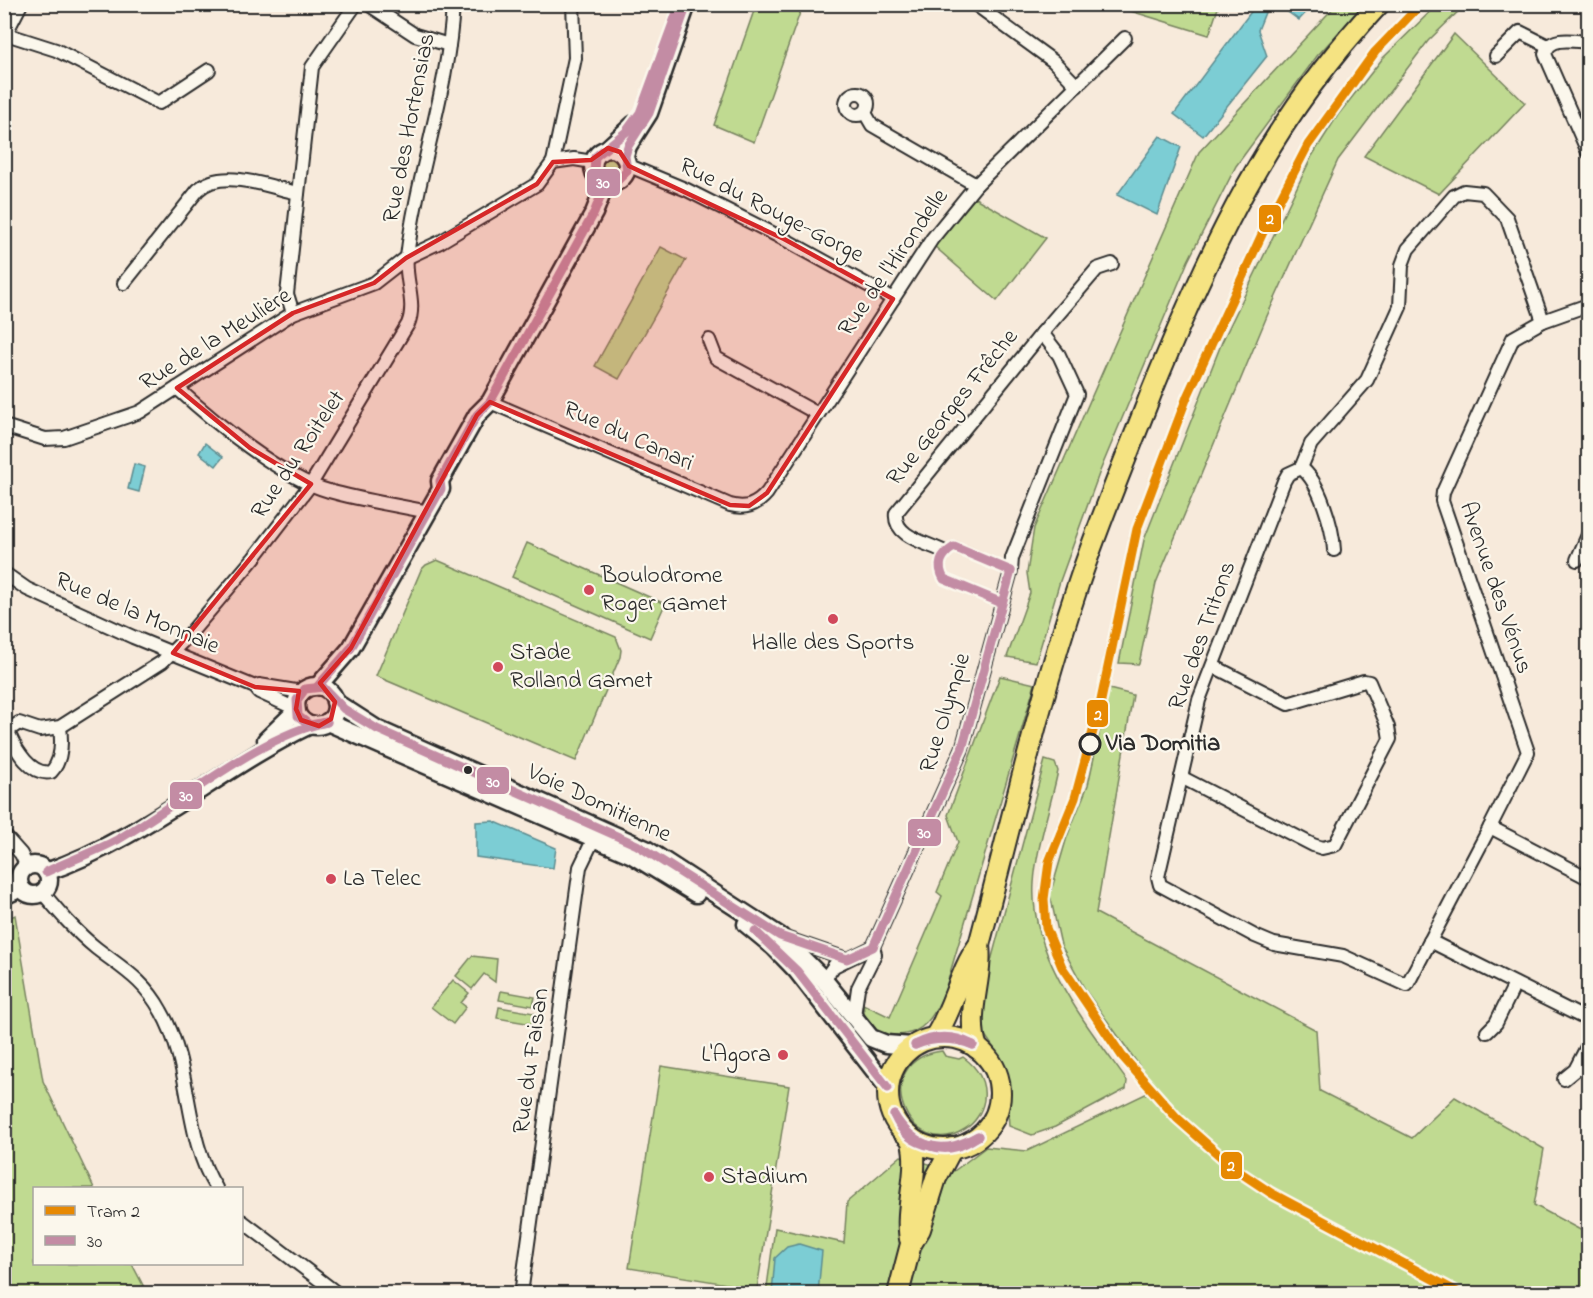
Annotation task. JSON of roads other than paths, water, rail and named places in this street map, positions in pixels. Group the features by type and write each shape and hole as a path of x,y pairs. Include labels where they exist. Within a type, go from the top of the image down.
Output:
{"main road":[{"path":"935,1037 957,996 968,960 978,945 1050,676 1077,586 1102,516 1186,307 1236,202 1283,123 1333,57 1379,4"},
{"path":"977,1048 971,1024 981,964 978,945"},
{"path":"935,1037 957,1038 977,1048 993,1065 1000,1087 997,1111 986,1131 976,1139 952,1148 934,1148 911,1138 896,1121 890,1109 888,1088 895,1064 912,1046 935,1037"},
{"path":"911,1138 916,1164 908,1228 911,1244"},
{"path":"898,1293 911,1244 920,1229 936,1178 952,1148"}],"street":[{"path":"21,4 5,36 56,50 159,103 209,70"},
{"path":"293,313 287,294 312,67 356,4"},
{"path":"368,4 415,35 449,45"},
{"name":"Rue des Hortensias","path":"406,258 449,45 453,4"},
{"path":"573,4 574,58 553,162 574,159 592,162"},
{"path":"680,4 634,124 609,148 598,152 592,162 596,176 606,183 619,180 626,161 628,146 641,128 652,104 687,4"},
{"path":"975,4 1053,61 1077,86"},
{"path":"1496,56 1520,32 1548,46 1565,40 1588,42"},
{"name":"Rue de l'Hirondelle","path":"749,506 767,493 932,239 976,184 1125,38"},
{"path":"1548,46 1545,54 1546,60 1588,152"},
{"path":"865,113 872,125 976,184"},
{"path":"609,148 618,150 626,161"},
{"name":"Rue du Rouge-Gorge","path":"626,161 691,192 893,299"},
{"name":"Rue de la Meulière","path":"4,426 45,439 64,438 140,412 293,313 365,288 406,258 440,242 531,188 543,178 553,162"},
{"path":"124,283 198,190 210,181 225,177 298,193"},
{"path":"46,872 116,840 256,752 310,725 327,722 334,713 328,694 352,655 351,648 441,489 449,485 486,420 490,402 597,207 606,183"},
{"name":"Rue des Tritons","path":"1491,828 1407,985 1343,956 1275,944 1255,936 1162,887 1158,877 1199,700 1284,480 1294,470 1301,468 1311,444 1367,380 1400,307 1403,258 1408,249 1454,196 1464,191 1483,194 1507,218 1543,321"},
{"name":"Rue du Roitelet","path":"60,727 173,653 254,558 311,484 410,319 406,258"},
{"name":"Rue Georges Frêche","path":"945,552 900,531 895,522 896,513 1041,333 1097,269 1112,264"},
{"name":"Avenue des Vénus","path":"1491,828 1528,752 1442,501 1443,492 1508,345 1518,333 1543,321 1588,305"},
{"name":"Rue Georges Frêche","path":"1012,558 1077,394 1059,355 1041,333"},
{"path":"709,340 716,358 818,414"},
{"path":"177,388 250,448 311,484 328,490 428,512"},
{"name":"Rue du Canari","path":"490,402 729,505 749,506"},
{"path":"1301,468 1313,480 1334,535 1334,550"},
{"path":"1577,560 1588,535"},
{"name":"Rue Olympie","path":"854,1016 855,998 875,954 873,948 962,749 1011,571 1012,558"},
{"name":"Rue de la Monnaie","path":"4,573 27,589 255,687 259,692 296,710"},
{"path":"1181,777 1313,844 1329,848 1335,845 1390,739 1389,727 1369,682 1288,704 1213,666"},
{"name":"Rue de la Monnaie","path":"255,687 259,685 302,692"},
{"path":"256,752 258,747 296,710 302,692 328,694"},
{"name":"Voie Domitienne","path":"328,694 377,729 646,849 780,936 824,980 854,1016 864,1032 878,1042 912,1046"},
{"path":"296,710 302,720 310,725"},
{"name":"Voie Domitienne","path":"327,722 632,855 747,925 785,958 888,1088"},
{"path":"18,723 40,730 60,727 62,741 58,761 51,772 44,774 32,768 9,734 10,729 18,723"},
{"path":"1491,828 1588,878"},
{"path":"4,835 21,854 27,867"},
{"name":"Rue du Faisan","path":"521,1293 580,867 594,838"},
{"path":"36,865 46,872 48,885 42,892 32,895 21,888 19,878 27,867 36,865"},
{"path":"4,896 21,888"},
{"path":"42,892 75,930 135,975 162,1012 185,1076 201,1160 215,1187"},
{"path":"780,936 847,959"},
{"path":"1430,941 1588,1020"},
{"path":"825,1008 824,980 834,966 873,948"},
{"path":"1487,1032 1496,1023 1515,984"},
{"path":"1564,1079 1575,1070 1588,1045"},
{"path":"243,1222 253,1232 306,1267 338,1293"}],"water":[{"path":"1256,5 1266,10 1258,30 1267,56 1203,136 1174,114"},
{"path":"1278,5 1313,5 1299,20"},
{"path":"1160,136 1181,147 1157,215 1117,195"},
{"path":"205,443 223,457 216,466 199,453"},
{"path":"134,464 145,467 139,492 128,489"},
{"path":"493,821 556,848 553,868 476,857 476,822"},
{"path":"799,1244 822,1251 818,1293 772,1293 775,1258 787,1247"}],"tram line":[{"name":"2","path":"1421,4 1375,52 1308,145 1264,230 1187,397 1137,529 1100,705 1075,798 1049,862 1044,899 1046,928 1062,967 1122,1056 1177,1118 1235,1169 1271,1193 1461,1294"}],"place":[{"name":"Boulodrome Roger Gamet","path":"589,590"},
{"name":"Halle des Sports","path":"833,619"},
{"name":"Stade Rolland Gamet","path":"498,667"},
{"name":"Via Domitia","path":"1090,744"},
{"name":"La Telec","path":"331,879"},
{"name":"L'Agora","path":"783,1055"},
{"name":"Stadium","path":"709,1177"}]}
